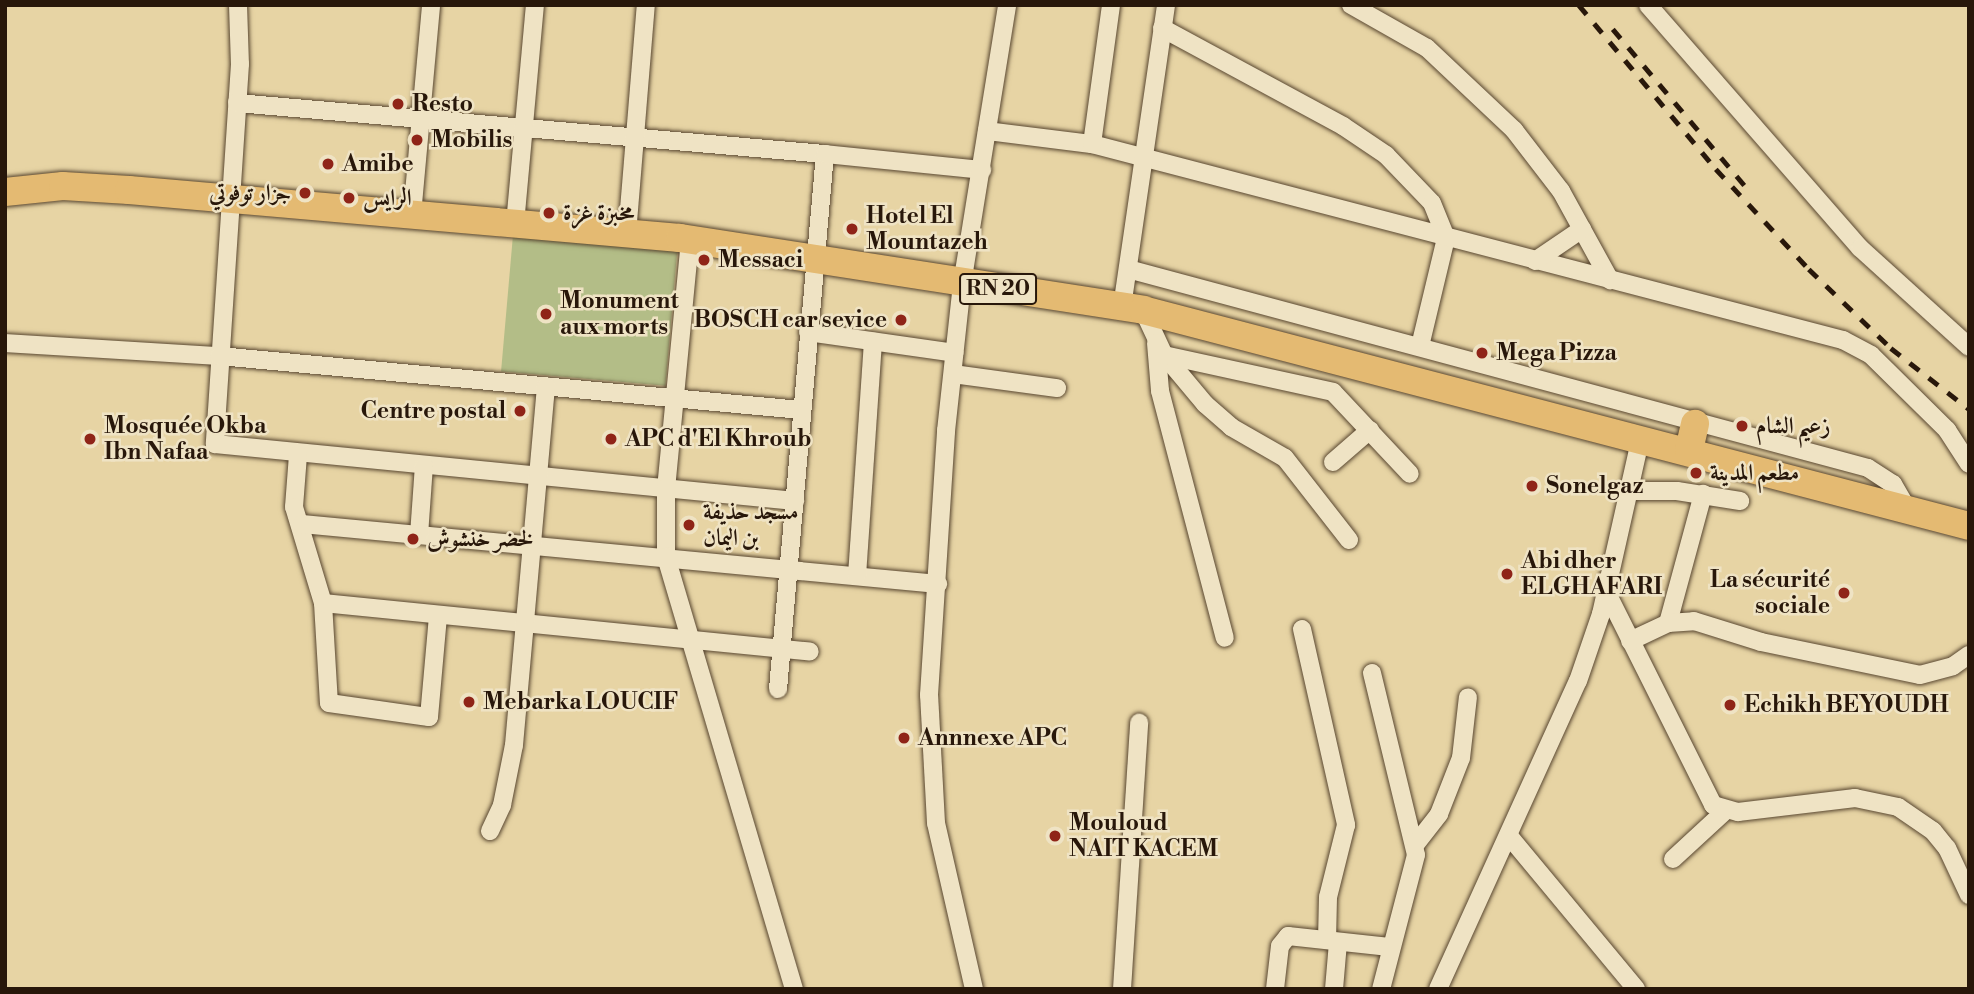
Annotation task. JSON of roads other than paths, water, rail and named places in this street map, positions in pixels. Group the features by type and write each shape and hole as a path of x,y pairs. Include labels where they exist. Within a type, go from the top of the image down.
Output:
{"main road":[{"name":"RN 20","path":"5,192 63,186 230,197 627,233 690,240 1133,309 1641,437 1692,437 1969,526"}],"street":[{"path":"238,5 237,103 215,444 298,455 795,501"},
{"path":"412,215 431,5"},
{"path":"515,224 535,5"},
{"path":"627,233 646,5"},
{"path":"974,989 942,855 931,781 929,695 962,284 1007,5"},
{"path":"1092,144 1111,5"},
{"path":"1166,5 1128,269 1133,309 1160,349 1222,420 1285,458 1349,540"},
{"path":"1351,5 1427,48 1482,96 1562,191 1609,280"},
{"path":"1648,5 1860,248 1969,347"},
{"path":"1162,28 1296,98 1386,155 1432,203 1446,238 1420,346"},
{"path":"237,103 523,131 825,154 982,170"},
{"path":"987,131 1092,144 1856,345 1947,430 1969,464"},
{"path":"778,690 825,154"},
{"path":"1535,261 1582,229"},
{"path":"690,240 666,488 666,557 794,989"},
{"path":"1128,269 1420,346 1692,437"},
{"path":"808,332 955,353"},
{"path":"857,576 873,342"},
{"path":"5,343 219,356 801,410"},
{"path":"1160,349 1326,389 1346,401 1410,474"},
{"path":"1160,349 1160,391 1225,638"},
{"path":"953,374 1057,388"},
{"path":"490,831 510,771 528,546 545,386"},
{"path":"1333,462 1370,430"},
{"path":"1438,989 1565,714 1606,591 1641,437"},
{"path":"298,455 294,507 302,524 323,603 329,703 429,717 438,617"},
{"path":"419,535 424,466"},
{"path":"1629,491 1703,494 1740,500"},
{"path":"1668,623 1703,494"},
{"path":"302,524 939,584"},
{"path":"1606,591 1704,794 1725,811"},
{"path":"323,603 522,626 810,652"},
{"path":"1630,641 1668,623 1694,621 1760,642 1920,675 1953,666 1968,656"},
{"path":"1301,629 1346,825 1328,897 1333,941 1334,989"},
{"path":"1373,673 1415,845 1413,877 1389,947 1381,989"},
{"path":"1415,845 1439,814 1461,758 1468,697"},
{"path":"1122,989 1139,723"},
{"path":"1673,859 1725,811 1856,798 1898,807 1917,817 1947,848 1969,895"},
{"path":"1509,836 1636,989"},
{"path":"1275,989 1284,938 1296,934 1389,947"}],"railway":[{"path":"1579,5 1716,169 1809,269 1891,348 1969,409"},
{"path":"1613,29 1746,187"}],"place":[{"name":"Resto","path":"398,104"},
{"name":"Mobilis","path":"417,140"},
{"name":"Amibe","path":"328,164"},
{"name":"جزار توفوتي","path":"305,193"},
{"name":"الرايس","path":"349,198"},
{"name":"مخبزة غزة","path":"549,213"},
{"name":"Hotel El Mountazeh","path":"852,229"},
{"name":"Messaci","path":"704,260"},
{"name":"Monument aux morts","path":"546,314"},
{"name":"BOSCH car sevice","path":"901,320"},
{"name":"Mega Pizza","path":"1482,353"},
{"name":"Centre postal","path":"520,411"},
{"name":"زعيم الشام","path":"1742,426"},
{"name":"Mosquée Okba Ibn Nafaa","path":"90,439"},
{"name":"APC d'El Khroub","path":"611,439"},
{"name":"مطعم المدينة","path":"1696,473"},
{"name":"Sonelgaz","path":"1532,486"},
{"name":"مسجد حذيفة بن اليمان","path":"689,525"},
{"name":"لخضر خنشوش","path":"413,539"},
{"name":"Abi dher ELGHAFARI","path":"1507,574"},
{"name":"La sécurité sociale","path":"1844,593"},
{"name":"Mebarka LOUCIF","path":"469,702"},
{"name":"Echikh BEYOUDH","path":"1730,705"},
{"name":"Annnexe APC","path":"904,738"},
{"name":"Mouloud NAIT KACEM","path":"1055,836"}]}
